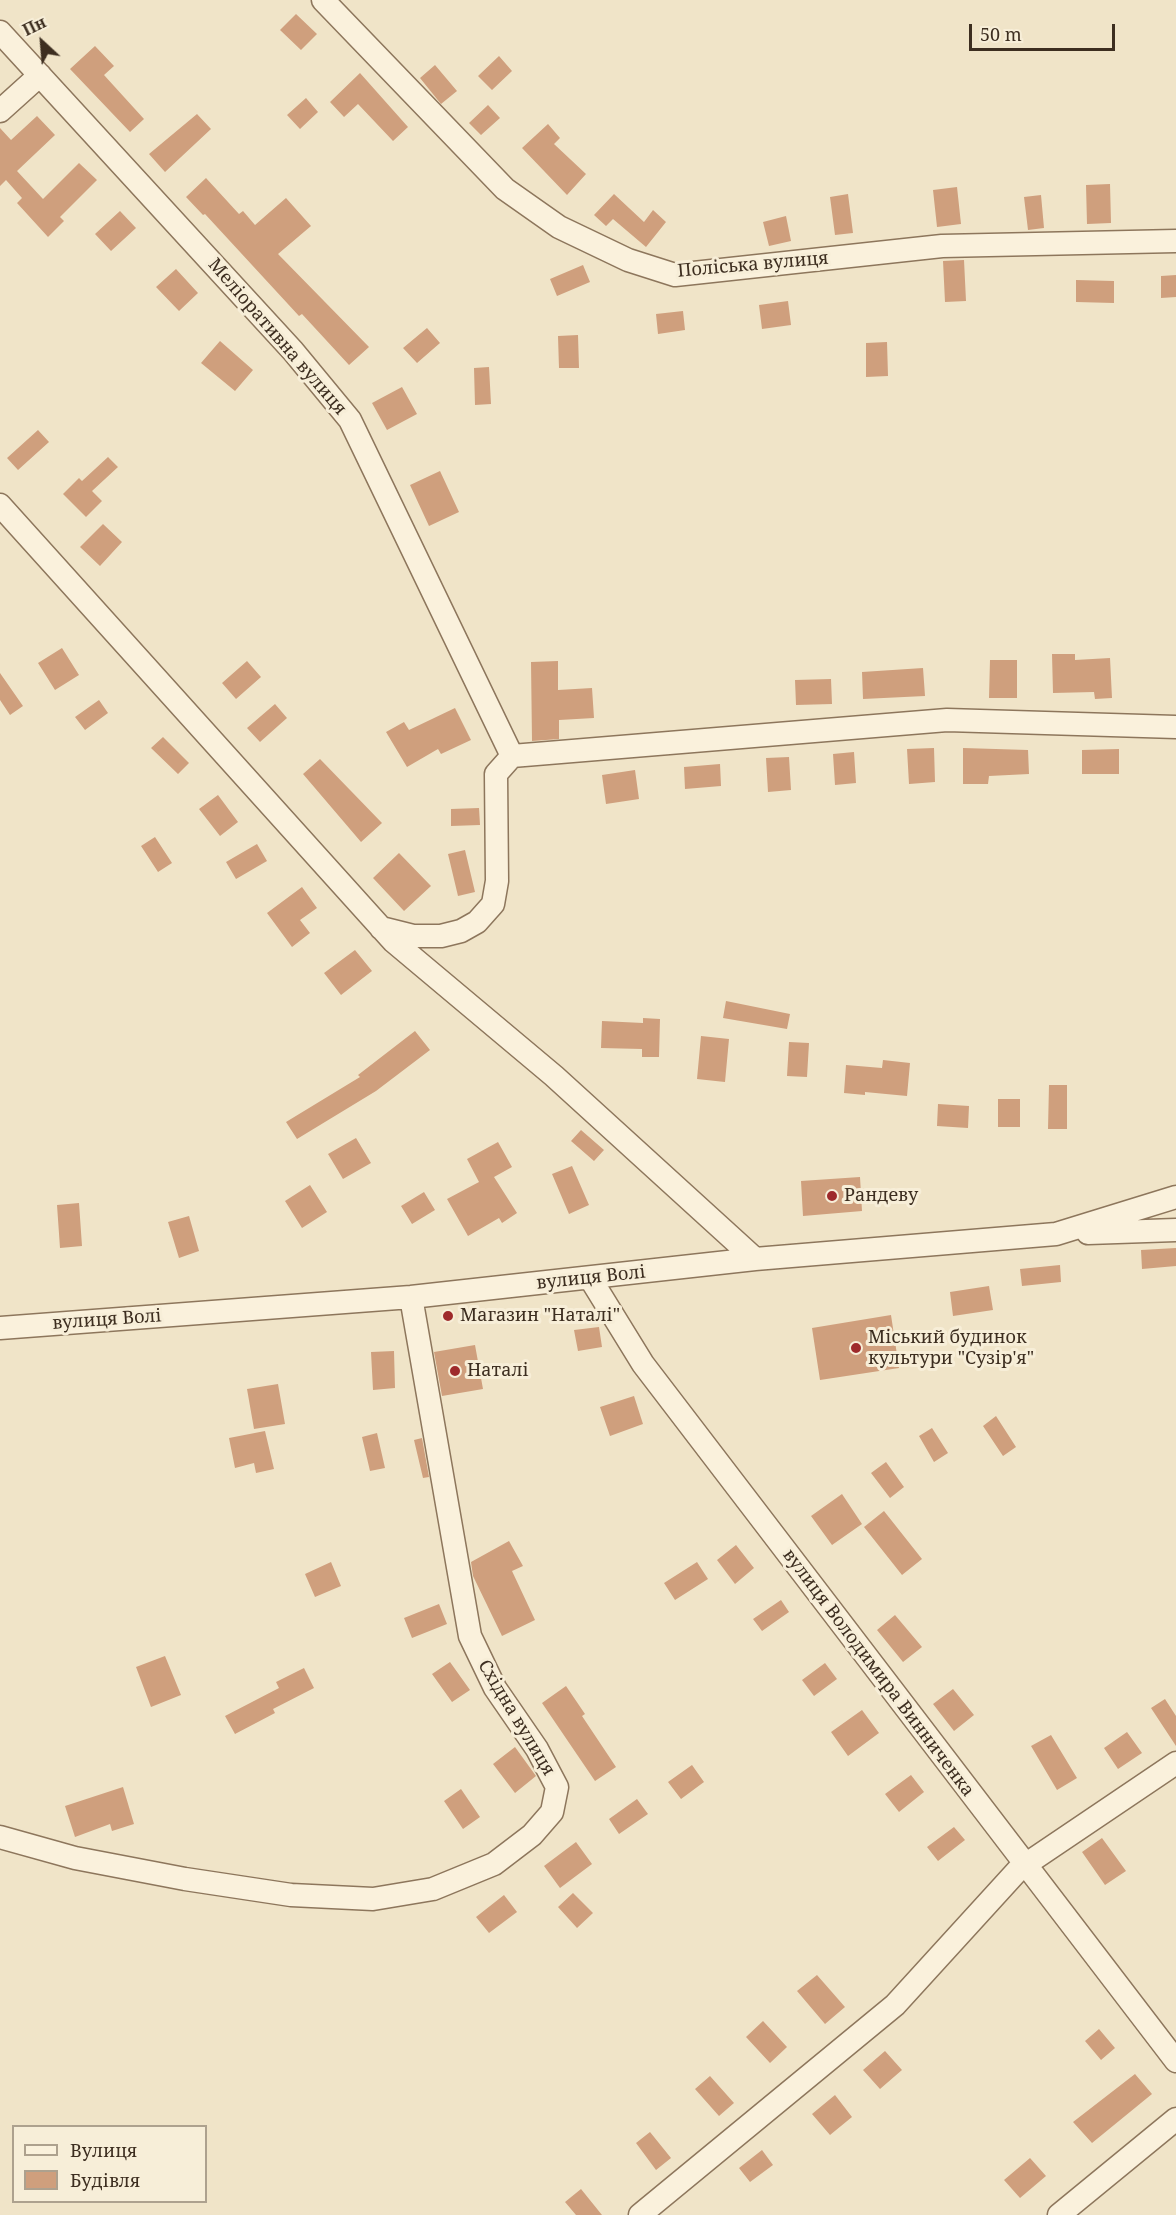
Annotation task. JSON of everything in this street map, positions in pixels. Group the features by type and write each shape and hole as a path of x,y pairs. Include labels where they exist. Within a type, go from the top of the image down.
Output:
{"street":[{"name":"Поліська вулиця","path":"323,0 505,189 559,227 628,260 675,274 942,246 1176,241"},
{"name":"Меліоративна вулиця","path":"0,32 285,342 351,420 512,756"},
{"path":"0,111 40,75"},
{"path":"0,505 393,941 554,1076 755,1259"},
{"path":"380,927 413,936 441,936 461,931 477,922 493,904 497,881 496,774 512,756 946,720 1176,727"},
{"name":"вулиця Волі","path":"0,1328 411,1297 755,1259 1056,1234 1176,1197"},
{"path":"1056,1234 1176,1230"},
{"name":"вулиця Володимира Винниченка","path":"590,1278 643,1364 1176,2061"},
{"name":"Східна вулиця","path":"0,1837 75,1858 185,1879 291,1895 373,1899 433,1889 494,1864 532,1835 552,1812 557,1787 537,1749 495,1688 470,1636 411,1297"},
{"path":"640,2215 895,2005 1024,1865 1176,1763"},
{"path":"1059,2215 1176,2119"}],"building":[{"path":"296,14 317,34 301,50 280,30"},
{"path":"95,46 114,66 104,75 144,119 130,132 70,69"},
{"path":"499,56 512,71 492,90 478,76"},
{"path":"435,65 457,91 441,104 420,78"},
{"path":"360,73 408,127 393,141 358,104 344,117 330,102"},
{"path":"306,98 318,112 300,129 287,115"},
{"path":"488,105 500,118 481,135 469,123"},
{"path":"197,114 211,129 165,172 149,154"},
{"path":"37,116 55,135 17,171 43,199 79,163 97,180 60,217 64,221 48,237 17,203 22,198 6,180 0,186 0,128 11,140"},
{"path":"548,124 560,138 554,144 586,174 567,195 522,148"},
{"path":"206,178 239,214 243,211 255,225 286,198 311,226 278,254 369,347 349,365 186,197"},
{"path":"1110,184 1111,223 1087,224 1086,185"},
{"path":"957,187 961,224 937,227 933,190"},
{"path":"614,194 644,222 653,210 666,222 646,247 613,219 606,226 594,215"},
{"path":"848,194 853,233 835,235 830,197"},
{"path":"1041,195 1044,228 1028,230 1024,197"},
{"path":"120,211 136,228 111,251 95,234"},
{"path":"786,216 791,241 769,246 763,222"},
{"path":"964,260 966,301 945,302 943,261"},
{"path":"583,265 590,282 557,296 550,279"},
{"path":"176,269 198,293 179,311 156,287"},
{"path":"1176,275 1176,297 1161,298 1161,276"},
{"path":"1076,280 1114,281 1114,303 1076,302"},
{"path":"788,301 791,325 762,329 759,305"},
{"path":"683,311 685,330 658,334 656,314"},
{"path":"427,328 440,343 417,363 403,348"},
{"path":"578,335 579,368 559,368 558,336"},
{"path":"220,341 253,370 235,391 201,363"},
{"path":"887,342 888,376 866,377 866,343"},
{"path":"489,367 491,404 475,405 474,368"},
{"path":"402,387 417,414 387,430 372,403"},
{"path":"38,430 49,442 18,470 7,458"},
{"path":"108,457 118,467 92,491 102,501 86,517 63,494 79,478 82,481"},
{"path":"440,471 459,512 429,526 410,485"},
{"path":"103,524 122,542 100,566 80,547"},
{"path":"62,648 79,675 55,690 38,663"},
{"path":"1052,654 1075,654 1075,660 1110,658 1112,698 1095,699 1094,692 1053,693"},
{"path":"990,660 1017,660 1017,698 989,698"},
{"path":"247,661 261,677 236,699 222,683"},
{"path":"558,661 558,690 592,688 594,718 559,720 559,739 532,741 531,662"},
{"path":"923,668 925,696 863,699 862,672"},
{"path":"0,673 23,706 10,715 0,700"},
{"path":"831,679 832,704 796,705 795,680"},
{"path":"99,700 108,713 85,730 75,717"},
{"path":"275,704 287,718 260,742 247,728"},
{"path":"455,708 471,740 441,754 438,749 407,767 386,732 404,722 409,730"},
{"path":"163,737 189,763 178,774 151,748"},
{"path":"934,748 935,782 909,784 907,749"},
{"path":"963,748 1028,750 1029,774 989,776 988,784 963,784"},
{"path":"1119,749 1119,774 1082,774 1082,750"},
{"path":"854,752 856,783 835,785 833,754"},
{"path":"789,757 791,790 768,792 766,758"},
{"path":"320,759 382,823 361,842 303,774"},
{"path":"720,764 721,786 685,789 684,767"},
{"path":"635,770 639,799 606,804 602,775"},
{"path":"218,795 238,822 220,836 199,809"},
{"path":"479,808 480,825 451,826 451,809"},
{"path":"155,837 172,863 158,872 141,846"},
{"path":"257,844 267,861 236,879 226,862"},
{"path":"465,850 475,892 458,896 448,854"},
{"path":"399,853 431,886 404,911 373,878"},
{"path":"302,887 317,908 300,920 310,933 292,947 267,913"},
{"path":"355,950 372,971 341,995 324,973"},
{"path":"726,1001 790,1014 787,1029 723,1018"},
{"path":"643,1018 660,1019 659,1057 642,1057 642,1049 601,1048 602,1021 643,1023"},
{"path":"415,1031 430,1050 376,1091 297,1139 286,1122 360,1077 358,1075"},
{"path":"701,1036 729,1039 725,1082 697,1079"},
{"path":"789,1042 809,1043 807,1077 787,1076"},
{"path":"883,1060 910,1063 907,1096 865,1092 865,1095 844,1093 846,1065 882,1068"},
{"path":"1049,1085 1067,1085 1067,1129 1048,1129"},
{"path":"998,1099 1020,1099 1020,1127 998,1127"},
{"path":"938,1104 969,1106 968,1128 937,1126"},
{"path":"581,1130 604,1150 594,1161 571,1141"},
{"path":"356,1138 371,1163 343,1179 328,1154"},
{"path":"498,1142 512,1167 494,1177 517,1213 502,1223 499,1218 468,1236 447,1199 479,1182 467,1159"},
{"path":"572,1166 589,1205 569,1214 552,1174"},
{"name":"Рандеву","path":"860,1177 862,1211 803,1216 801,1181"},
{"path":"310,1185 327,1212 302,1228 285,1201"},
{"path":"424,1192 435,1210 412,1224 401,1206"},
{"path":"79,1203 82,1246 60,1248 57,1205"},
{"path":"189,1216 199,1251 179,1258 168,1222"},
{"path":"1176,1248 1176,1266 1142,1269 1141,1250"},
{"path":"1060,1265 1061,1282 1022,1286 1020,1269"},
{"path":"989,1286 993,1310 953,1316 950,1292"},
{"name":"Міський будинок культури \"Сузір'я\"","path":"891,1315 899,1368 820,1380 812,1328"},
{"path":"599,1327 602,1347 578,1351 574,1330"},
{"name":"Наталі","path":"475,1345 483,1389 442,1396 434,1352"},
{"path":"394,1351 395,1388 373,1390 371,1352"},
{"path":"278,1384 285,1424 254,1429 247,1389"},
{"path":"634,1396 643,1424 610,1436 600,1407"},
{"path":"996,1416 1016,1447 1003,1456 983,1426"},
{"path":"932,1428 948,1453 934,1462 919,1436"},
{"path":"265,1431 274,1469 256,1473 254,1463 235,1468 229,1438"},
{"path":"377,1433 385,1468 370,1471 362,1437"},
{"path":"422,1438 429,1477 423,1478 414,1440"},
{"path":"886,1462 904,1487 890,1498 871,1473"},
{"path":"842,1494 862,1524 832,1545 811,1516"},
{"path":"884,1511 922,1559 902,1575 864,1527"},
{"path":"509,1541 523,1566 512,1571 535,1620 502,1636 473,1576 471,1562"},
{"path":"736,1545 754,1568 735,1584 717,1560"},
{"path":"331,1562 341,1586 315,1597 305,1574"},
{"path":"697,1562 708,1579 675,1600 664,1583"},
{"path":"781,1600 789,1612 762,1631 753,1619"},
{"path":"439,1604 447,1624 412,1638 404,1618"},
{"path":"895,1615 922,1647 903,1662 877,1630"},
{"path":"165,1656 181,1695 151,1707 136,1667"},
{"path":"450,1662 470,1690 452,1702 432,1674"},
{"path":"825,1663 837,1679 814,1696 802,1680"},
{"path":"304,1668 314,1688 273,1709 275,1713 235,1734 225,1716 279,1688 276,1682"},
{"path":"566,1686 585,1714 582,1716 616,1767 595,1781 542,1703"},
{"path":"953,1689 974,1715 954,1731 933,1704"},
{"path":"1165,1699 1176,1716 1176,1746 1151,1708"},
{"path":"862,1710 879,1733 848,1756 831,1732"},
{"path":"1127,1732 1142,1753 1118,1769 1104,1748"},
{"path":"1051,1735 1077,1778 1057,1790 1031,1746"},
{"path":"515,1747 536,1776 515,1793 493,1764"},
{"path":"692,1765 704,1782 681,1799 668,1782"},
{"path":"911,1775 924,1792 899,1812 885,1794"},
{"path":"123,1787 134,1824 112,1831 110,1824 75,1837 65,1806"},
{"path":"461,1789 480,1817 463,1829 444,1801"},
{"path":"637,1799 648,1814 619,1834 609,1819"},
{"path":"954,1827 965,1840 938,1861 927,1847"},
{"path":"1102,1838 1126,1871 1105,1885 1082,1852"},
{"path":"576,1842 592,1864 560,1888 544,1866"},
{"path":"573,1893 593,1913 577,1928 558,1907"},
{"path":"504,1895 517,1912 489,1933 476,1917"},
{"path":"817,1975 845,2007 825,2024 797,1991"},
{"path":"763,2021 787,2047 770,2063 746,2037"},
{"path":"1099,2029 1115,2048 1101,2060 1085,2041"},
{"path":"885,2051 902,2070 880,2089 863,2070"},
{"path":"1135,2074 1152,2094 1092,2143 1073,2122"},
{"path":"710,2076 734,2103 719,2116 695,2089"},
{"path":"835,2095 852,2117 830,2135 812,2114"},
{"path":"650,2132 671,2158 656,2170 636,2143"},
{"path":"762,2150 773,2165 750,2182 739,2168"},
{"path":"1030,2158 1046,2176 1020,2198 1004,2180"},
{"path":"581,2189 602,2215 576,2215 565,2202"}],"place":[{"name":"Рандеву","path":"832,1196"},
{"name":"Магазин \"Наталі\"","path":"448,1316"},
{"name":"Міський будинок культури \"Сузір'я\"","path":"856,1348"},
{"name":"Наталі","path":"455,1371"}]}
